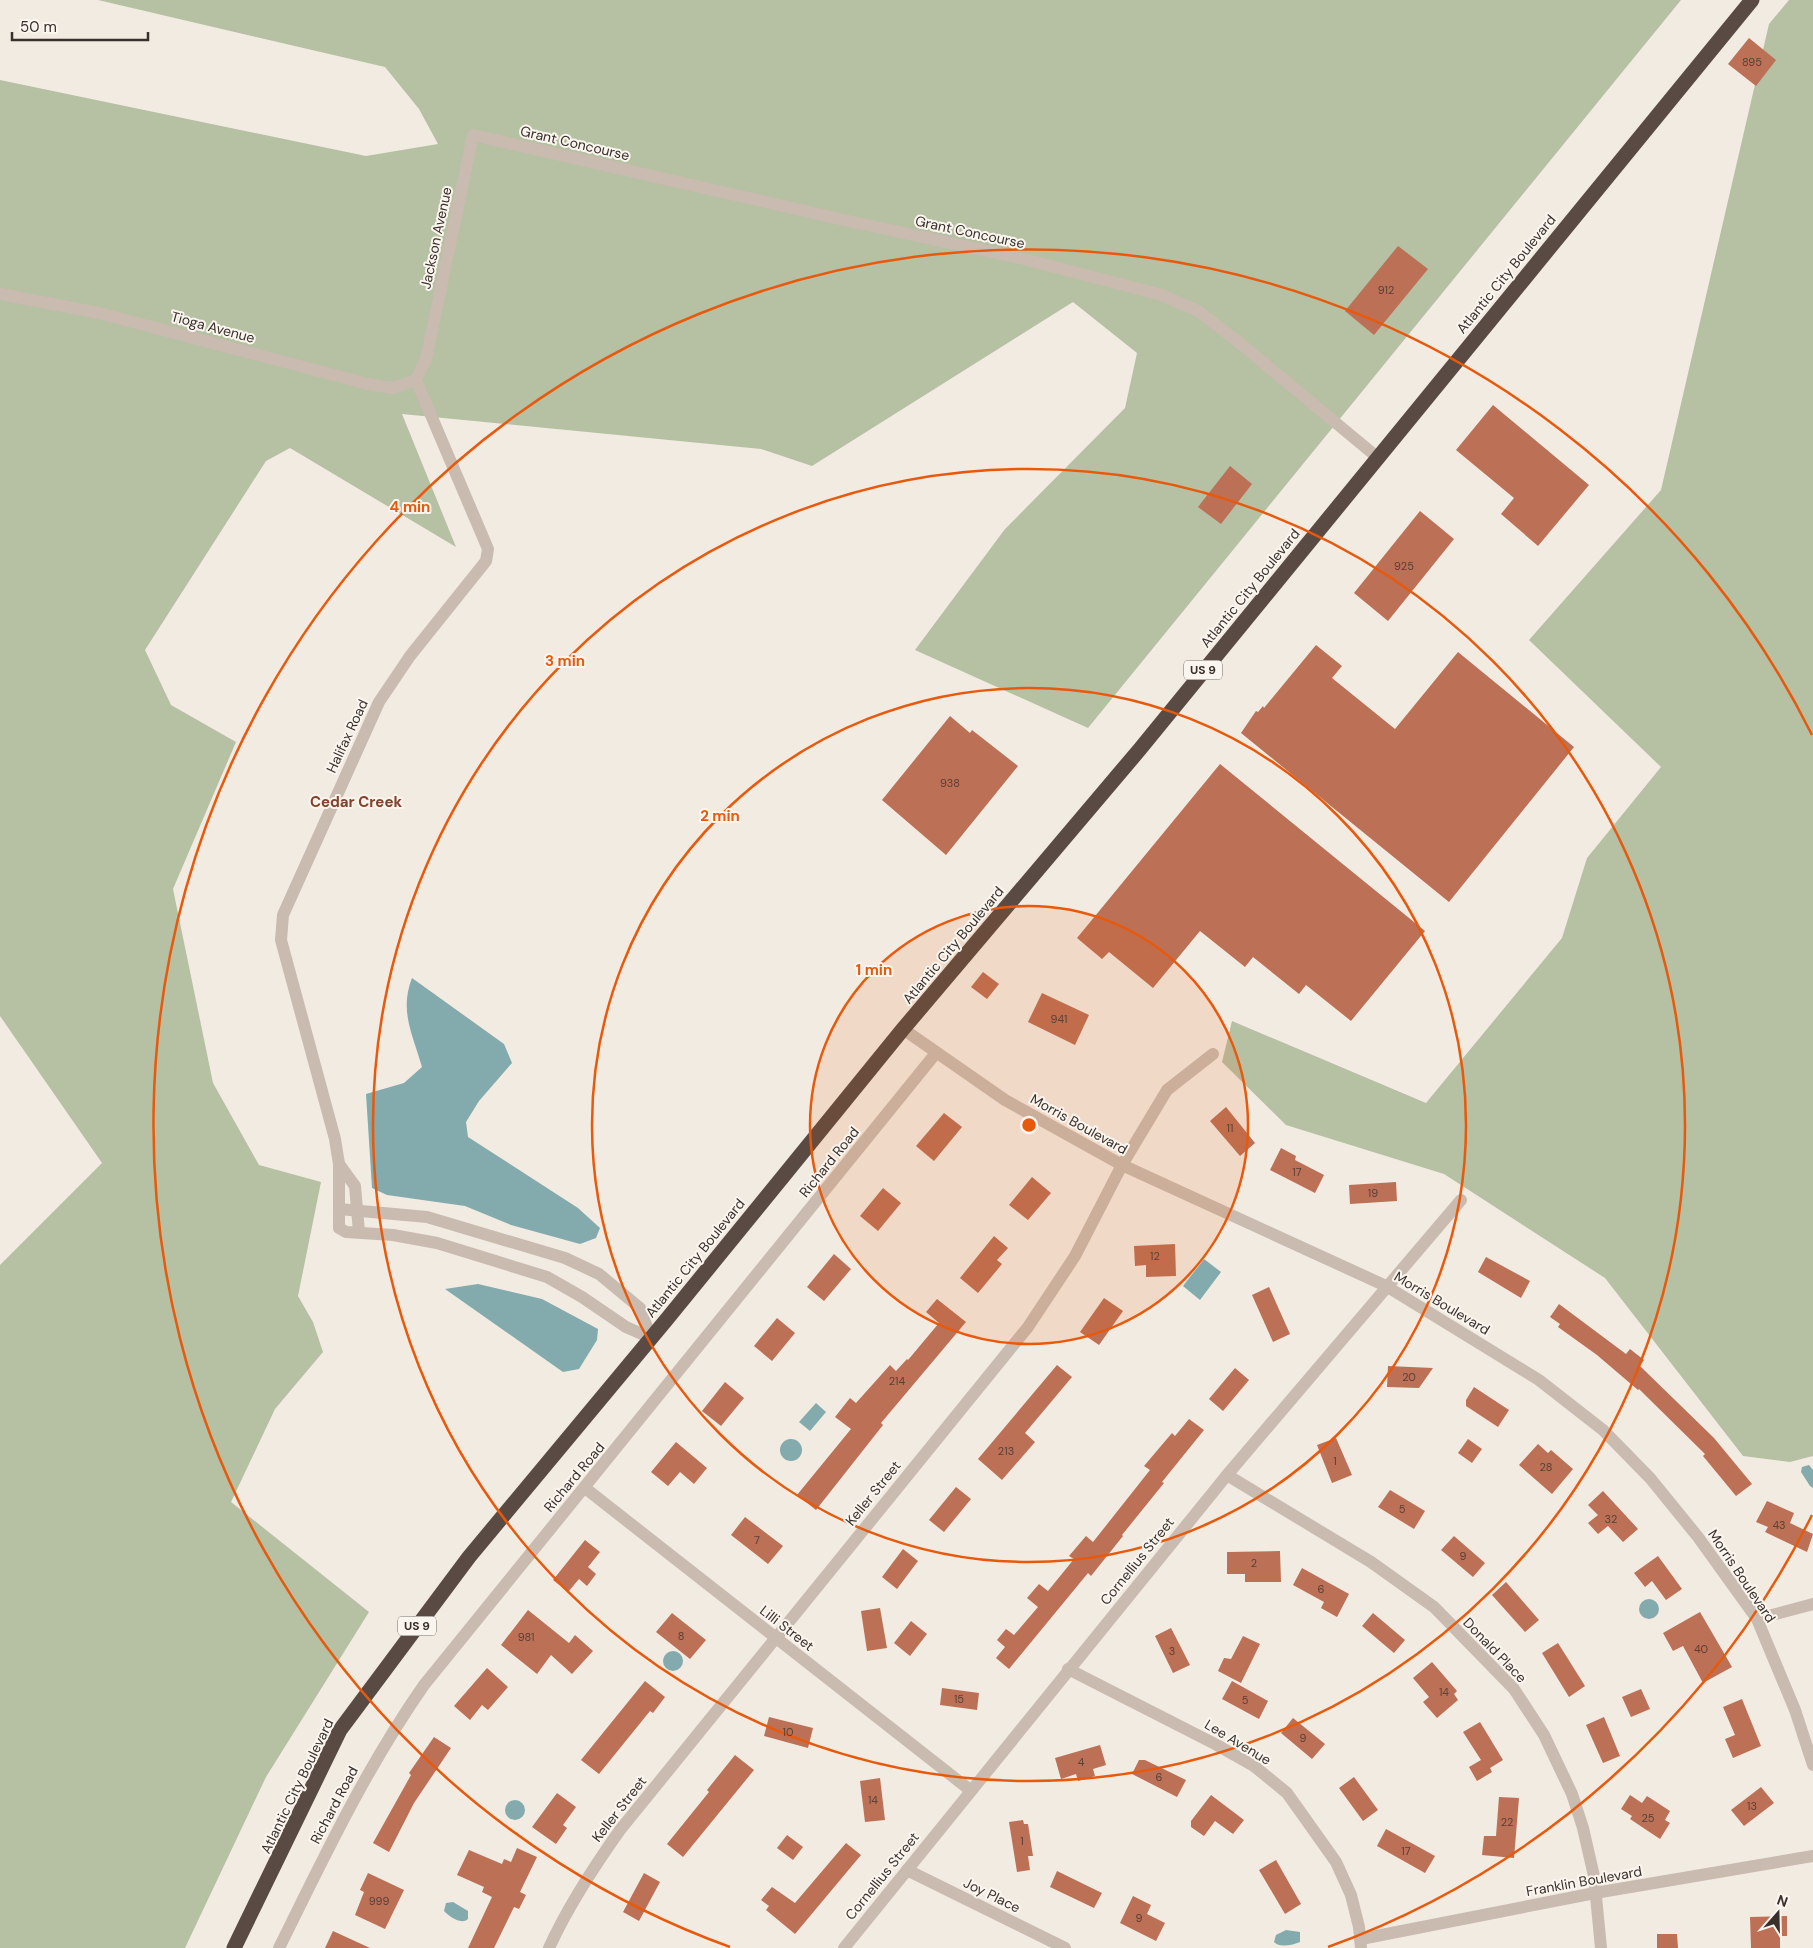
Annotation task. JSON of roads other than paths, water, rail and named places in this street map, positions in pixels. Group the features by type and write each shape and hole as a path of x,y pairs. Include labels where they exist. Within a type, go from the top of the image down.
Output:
{"highway":[{"name":"Atlantic City Boulevard","path":"234,1948 340,1730 469,1557 651,1338 903,1029 1140,748 1752,0"}],"street":[{"name":"Jackson Avenue","path":"416,380 426,359 473,135 506,143"},
{"name":"Grant Concourse","path":"506,143 834,218 1020,258 1162,295 1198,311 1236,340 1377,458"},
{"name":"Tioga Avenue","path":"0,294 99,313 368,384 393,388 416,380"},
{"name":"Halifax Road","path":"339,1164 355,1186 359,1232 346,1232 339,1228 339,1164 335,1139 282,940 283,915 379,702 410,656 486,561 488,550 416,380"},
{"name":"Morris Boulevard","path":"903,1029 1005,1100 1122,1165 1386,1286 1540,1380 1603,1430 1662,1492 1698,1537 1757,1619 1795,1710 1813,1765"},
{"name":"Richard Road","path":"279,1948 352,1800 390,1732 424,1685 936,1053"},
{"name":"Keller Street","path":"549,1948 562,1919 587,1877 620,1830 1028,1327 1075,1256 1122,1165 1167,1090 1212,1054"},
{"name":"Cornellius Street","path":"844,1948 970,1790 1227,1475 1461,1200"},
{"path":"339,1209 427,1217 565,1258 586,1267 640,1308 651,1338"},
{"path":"359,1232 393,1235 437,1243 547,1277 582,1297 626,1328 651,1338"},
{"name":"Donald Place","path":"1227,1475 1371,1562 1434,1607 1514,1689 1544,1734 1572,1794 1594,1876 1602,1948"},
{"name":"Lilli Street","path":"585,1488 970,1790"},
{"path":"1757,1619 1813,1604"},
{"name":"Lee Avenue","path":"1068,1670 1215,1744 1254,1766 1287,1793 1336,1862 1351,1895 1362,1943"},
{"name":"Franklin Boulevard","path":"1362,1943 1595,1893 1813,1856"},
{"name":"Joy Place","path":"907,1870 1065,1948"}],"water":[{"path":"412,978 504,1044 512,1063 479,1101 466,1122 468,1137 578,1208 600,1228 596,1238 580,1244 511,1225 465,1206 387,1195 372,1188 366,1094 404,1083 422,1067 411,1033 407,1012 408,990"},
{"path":"1204,1259 1221,1272 1200,1300 1183,1286"},
{"path":"478,1284 542,1299 598,1329 597,1340 579,1369 563,1372 445,1289"},
{"path":"816,1403 826,1412 810,1431 799,1422"},
{"path":"787,1439 795,1439 802,1446 802,1454 795,1461 787,1461 780,1454 780,1446"},
{"path":"1809,1465 1813,1470 1813,1488 1801,1472 1802,1467"},
{"path":"1649,1599 1656,1602 1659,1609 1656,1616 1649,1619 1642,1616 1639,1609 1642,1602"},
{"path":"669,1651 677,1651 683,1657 683,1665 677,1671 669,1671 663,1665 663,1657"},
{"path":"515,1800 522,1803 525,1810 522,1817 515,1820 508,1817 505,1810 508,1803"},
{"path":"453,1902 468,1911 468,1919 459,1921 444,1911 446,1903"},
{"path":"1286,1930 1300,1932 1300,1942 1290,1945 1276,1944 1274,1942 1276,1935"}],"district":[{"name":"Cedar Creek","path":"356,802"}]}
